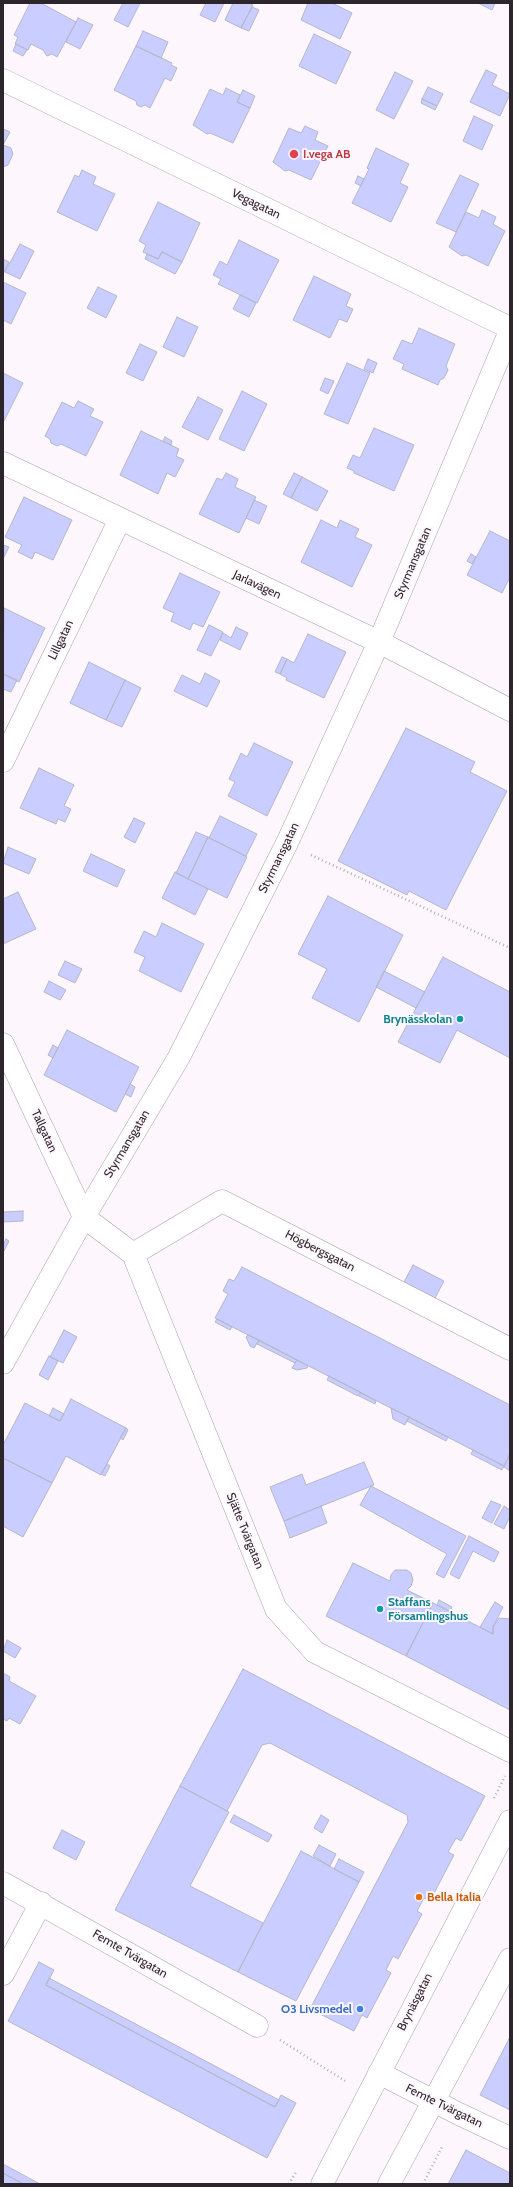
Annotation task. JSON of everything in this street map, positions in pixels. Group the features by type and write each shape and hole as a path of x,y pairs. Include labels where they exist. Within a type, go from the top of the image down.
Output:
{"street":[{"name":"Vegagatan","path":"3,80 510,328"},
{"name":"Styrmansgatan","path":"3,1363 84,1217 179,1058 287,844 379,642 510,332"},
{"name":"Jarlavägen","path":"3,463 379,642 510,710"},
{"name":"Lillgatan","path":"3,760 120,519"},
{"name":"Tallgatan","path":"3,1044 84,1217"},
{"name":"Högbergsgatan","path":"133,1254 222,1201 510,1349"},
{"path":"84,1217 133,1254"},
{"name":"Sjätte Tvärgatan","path":"133,1254 276,1608 315,1652 510,1751"},
{"name":"Brynäsgatan","path":"322,2184 510,1821"},
{"name":"Femte Tvärgatan","path":"3,1883 41,1903 257,2026"},
{"path":"3,1974 41,1903"},
{"path":"389,2184 510,1959"},
{"name":"Femte Tvärgatan","path":"379,2073 433,2102 510,2138"}],"path":[{"path":"287,844 510,948"},
{"path":"257,2026 345,2082"}],"building":[{"path":"30,3 41,3 76,22 57,57 52,54 47,56 43,50 31,44 28,50 15,44 18,37 14,35"},
{"path":"123,3 140,3 128,27 114,20"},
{"path":"206,3 224,3 215,22 200,15"},
{"path":"233,3 248,3 253,5 241,28 225,20"},
{"path":"308,3 332,3 352,13 340,39 301,20"},
{"path":"478,3 495,3 492,10"},
{"path":"252,7 259,10 249,31 241,28"},
{"path":"78,18 93,25 80,49 66,42"},
{"path":"143,31 168,42 161,58 136,46"},
{"path":"314,34 351,52 336,84 299,66"},
{"path":"16,44 27,50 23,56 13,51"},
{"path":"136,46 172,63 171,65 177,68 171,81 165,78 150,108 145,105 141,107 137,105 136,101 114,90"},
{"path":"486,70 497,75 492,85 510,94 500,116 470,102"},
{"path":"395,72 413,81 394,119 376,110"},
{"path":"428,87 443,94 437,106 422,99"},
{"path":"226,88 240,95 237,102 250,108 233,143 210,133 207,134 193,125 210,89 223,95"},
{"path":"243,90 255,96 250,108 237,102"},
{"path":"422,99 437,106 435,110 421,103"},
{"path":"474,116 493,125 482,150 463,141"},
{"path":"305,126 318,132 315,140 328,146 311,180 289,170 285,171 273,162 289,128 301,133"},
{"path":"3,129 10,132 3,145"},
{"path":"3,145 11,148 13,154 8,165 3,167"},
{"path":"376,148 409,164 400,183 408,187 391,222 352,203 369,169 367,168"},
{"path":"82,170 96,177 93,184 115,194 97,231 57,212 75,175 79,177"},
{"path":"460,175 479,184 456,232 436,223"},
{"path":"358,176 364,179 361,186 355,183"},
{"path":"158,202 200,223 182,262 162,252 158,259 143,252 146,245 139,241"},
{"path":"482,210 496,217 493,224 505,231 488,266 466,255 462,256 449,247 466,212 479,218"},
{"path":"239,240 279,260 257,303 218,284 221,279 213,275 220,261 227,265"},
{"path":"20,244 34,251 20,279 5,272"},
{"path":"162,252 182,262 175,274 145,259 147,254 158,259"},
{"path":"3,259 9,262 3,274"},
{"path":"314,276 351,294 346,306 353,309 347,322 339,319 330,338 293,320"},
{"path":"3,282 26,293 11,324 3,320"},
{"path":"98,287 117,296 106,318 87,308"},
{"path":"240,295 256,303 249,317 233,309"},
{"path":"177,317 198,327 184,357 163,347"},
{"path":"419,328 455,344 446,366 448,370 438,385 402,369 404,364 393,359 402,340 412,344"},
{"path":"140,344 157,352 143,381 126,373"},
{"path":"368,359 377,363 373,373 364,369"},
{"path":"347,363 370,373 348,424 324,414"},
{"path":"3,373 23,383 4,421 3,421"},
{"path":"325,378 334,381 328,394 320,390"},
{"path":"242,391 267,404 244,451 219,439"},
{"path":"198,397 223,410 208,440 182,427"},
{"path":"78,401 94,409 90,416 103,422 86,456 61,444 57,446 51,443 50,439 45,436 62,402 74,408"},
{"path":"374,428 414,445 394,491 354,473 354,471 347,468 353,455 360,458"},
{"path":"141,431 179,449 176,456 184,460 175,477 167,473 158,494 120,475"},
{"path":"165,437 172,441 171,445 163,441"},
{"path":"226,473 238,479 235,487 256,497 239,533 199,514 217,478 222,480"},
{"path":"294,473 302,477 291,498 283,494"},
{"path":"302,477 328,491 317,511 291,498"},
{"path":"24,497 72,520 53,560 35,552 32,559 18,552 22,545 5,537"},
{"path":"254,500 267,506 259,524 246,518"},
{"path":"321,520 337,528 340,520 359,529 355,537 372,545 352,587 301,562"},
{"path":"490,531 510,541 510,577 502,593 467,575"},
{"path":"3,545 9,547 3,559"},
{"path":"471,554 476,557 472,564 467,561"},
{"path":"180,573 220,592 203,627 193,623 190,630 171,621 174,613 163,608"},
{"path":"4,608 45,628 19,682 3,674"},
{"path":"209,625 223,632 211,656 197,650"},
{"path":"236,627 248,633 240,650 220,640 223,633 231,638"},
{"path":"308,634 346,652 324,698 286,680 287,678 280,674 287,659 294,663"},
{"path":"282,657 287,659 280,674 275,672"},
{"path":"89,662 125,680 106,720 70,703"},
{"path":"205,673 220,681 207,707 174,691 182,675 200,684"},
{"path":"3,674 17,680 11,692 3,689"},
{"path":"125,680 141,688 122,727 106,720"},
{"path":"406,728 475,762 470,772 507,791 446,910 409,891 407,895 338,861"},
{"path":"254,743 293,762 267,816 228,796 235,782 229,779 241,753 247,757"},
{"path":"39,768 74,785 64,806 71,809 65,822 58,819 56,824 20,808"},
{"path":"220,816 257,834 246,856 209,838"},
{"path":"134,818 145,823 135,843 124,837"},
{"path":"196,832 208,837 188,879 176,873"},
{"path":"208,837 247,857 227,898 188,879"},
{"path":"8,847 36,859 29,874 3,863"},
{"path":"91,854 125,870 117,887 83,871"},
{"path":"175,872 208,889 195,915 162,898"},
{"path":"18,892 36,929 3,944 3,899"},
{"path":"328,896 403,935 359,1022 312,998 327,969 298,954"},
{"path":"162,923 204,944 181,992 139,971 145,957 134,952 144,931 156,937"},
{"name":"Brynässkolan","path":"443,957 510,992 510,1058 457,1030 440,1063 398,1042"},
{"path":"65,961 82,969 75,983 58,975"},
{"path":"384,971 425,992 416,1008 376,987"},
{"path":"49,981 66,990 60,1000 44,992"},
{"path":"67,1030 139,1067 116,1112 44,1075"},
{"path":"53,1045 58,1048 53,1058 48,1055"},
{"path":"130,1084 135,1087 131,1097 125,1094"},
{"path":"23,1211 23,1221 3,1222 3,1212"},
{"path":"6,1239 9,1241 4,1251 3,1245"},
{"path":"413,1265 444,1281 434,1300 403,1284"},
{"path":"242,1267 510,1405 510,1454 504,1466 215,1318 228,1294 223,1291 229,1279 234,1281"},
{"path":"217,1319 232,1327 230,1330 215,1322"},
{"path":"64,1330 77,1337 63,1363 50,1357"},
{"path":"248,1335 259,1340 254,1348 250,1346 246,1337"},
{"path":"259,1340 297,1360 295,1363 257,1344"},
{"path":"49,1356 58,1361 48,1380 39,1375"},
{"path":"297,1360 308,1366 307,1368 297,1370 292,1368"},
{"path":"329,1376 360,1392 358,1396 327,1380"},
{"path":"361,1393 376,1401 375,1404 359,1396"},
{"path":"71,1399 126,1428 101,1475 66,1456 52,1483 3,1458 3,1445 25,1403 60,1421"},
{"path":"53,1408 64,1414 60,1421 49,1416"},
{"path":"391,1408 409,1417 405,1425 393,1419"},
{"path":"409,1417 448,1437 446,1441 407,1421"},
{"path":"126,1428 128,1430 123,1440 120,1438"},
{"path":"473,1450 504,1466 502,1470 471,1454"},
{"path":"510,1454 510,1471 504,1467"},
{"path":"3,1458 52,1483 23,1537 3,1526"},
{"path":"364,1462 374,1485 284,1521 270,1487 302,1474 306,1485"},
{"path":"107,1464 110,1466 105,1476 101,1474"},
{"path":"371,1486 466,1536 444,1578 436,1574 447,1554 360,1505"},
{"path":"491,1501 501,1505 492,1523 482,1518"},
{"path":"321,1506 327,1523 290,1538 284,1521"},
{"path":"504,1506 510,1510 510,1516 504,1529 494,1524"},
{"path":"469,1536 499,1552 494,1562 473,1551 459,1579 450,1574"},
{"name":"Staffans Församlingshus","path":"353,1563 390,1581 391,1575 395,1570 407,1570 411,1573 413,1580 411,1586 407,1590 433,1603 406,1656 326,1616"},
{"path":"439,1600 452,1607 450,1611 437,1605"},
{"path":"495,1602 503,1607 493,1627 493,1634 480,1627"},
{"path":"433,1603 493,1634 493,1627 499,1618 510,1619 510,1710 406,1656"},
{"path":"7,1640 21,1648 15,1658 3,1651"},
{"path":"243,1669 485,1796 461,1841 456,1838 448,1852 454,1855 430,1901 424,1898 417,1911 422,1914 398,1959 393,1956 386,1970 391,1973 367,2018 362,2015 354,2031 310,2009 408,1822 407,1815 270,1743 262,1745 227,1811 180,1786"},
{"path":"3,1673 10,1677 9,1681 36,1696 20,1724 9,1718 7,1721 3,1719"},
{"path":"180,1786 229,1812 190,1886 263,1923 238,1972 115,1910"},
{"path":"234,1815 272,1835 268,1842 230,1822"},
{"path":"321,1815 329,1820 322,1833 314,1828"},
{"path":"62,1830 85,1842 76,1860 53,1848"},
{"path":"319,1845 336,1854 330,1866 313,1856"},
{"path":"301,1851 359,1882 296,2001 238,1972"},
{"path":"339,1859 364,1872 359,1882 334,1869"},
{"path":"39,1962 54,1970 46,1985 275,2107 281,2095 296,2103 267,2158 8,2021"},
{"path":"49,1978 279,2100 275,2107 46,1985"},
{"path":"510,2037 510,2110 480,2095"},
{"path":"466,2150 510,2173 510,2184 448,2184"},
{"path":"3,2164 40,2184 23,2184 3,2173"},
{"path":"3,2173 23,2184 3,2184"}],"place":[{"name":"I.vega AB","path":"294,154"},
{"name":"Brynässkolan","path":"460,1019"},
{"name":"Staffans Församlingshus","path":"380,1609"},
{"name":"Bella Italia","path":"419,1897"},
{"name":"O3 Livsmedel","path":"360,2009"}]}
